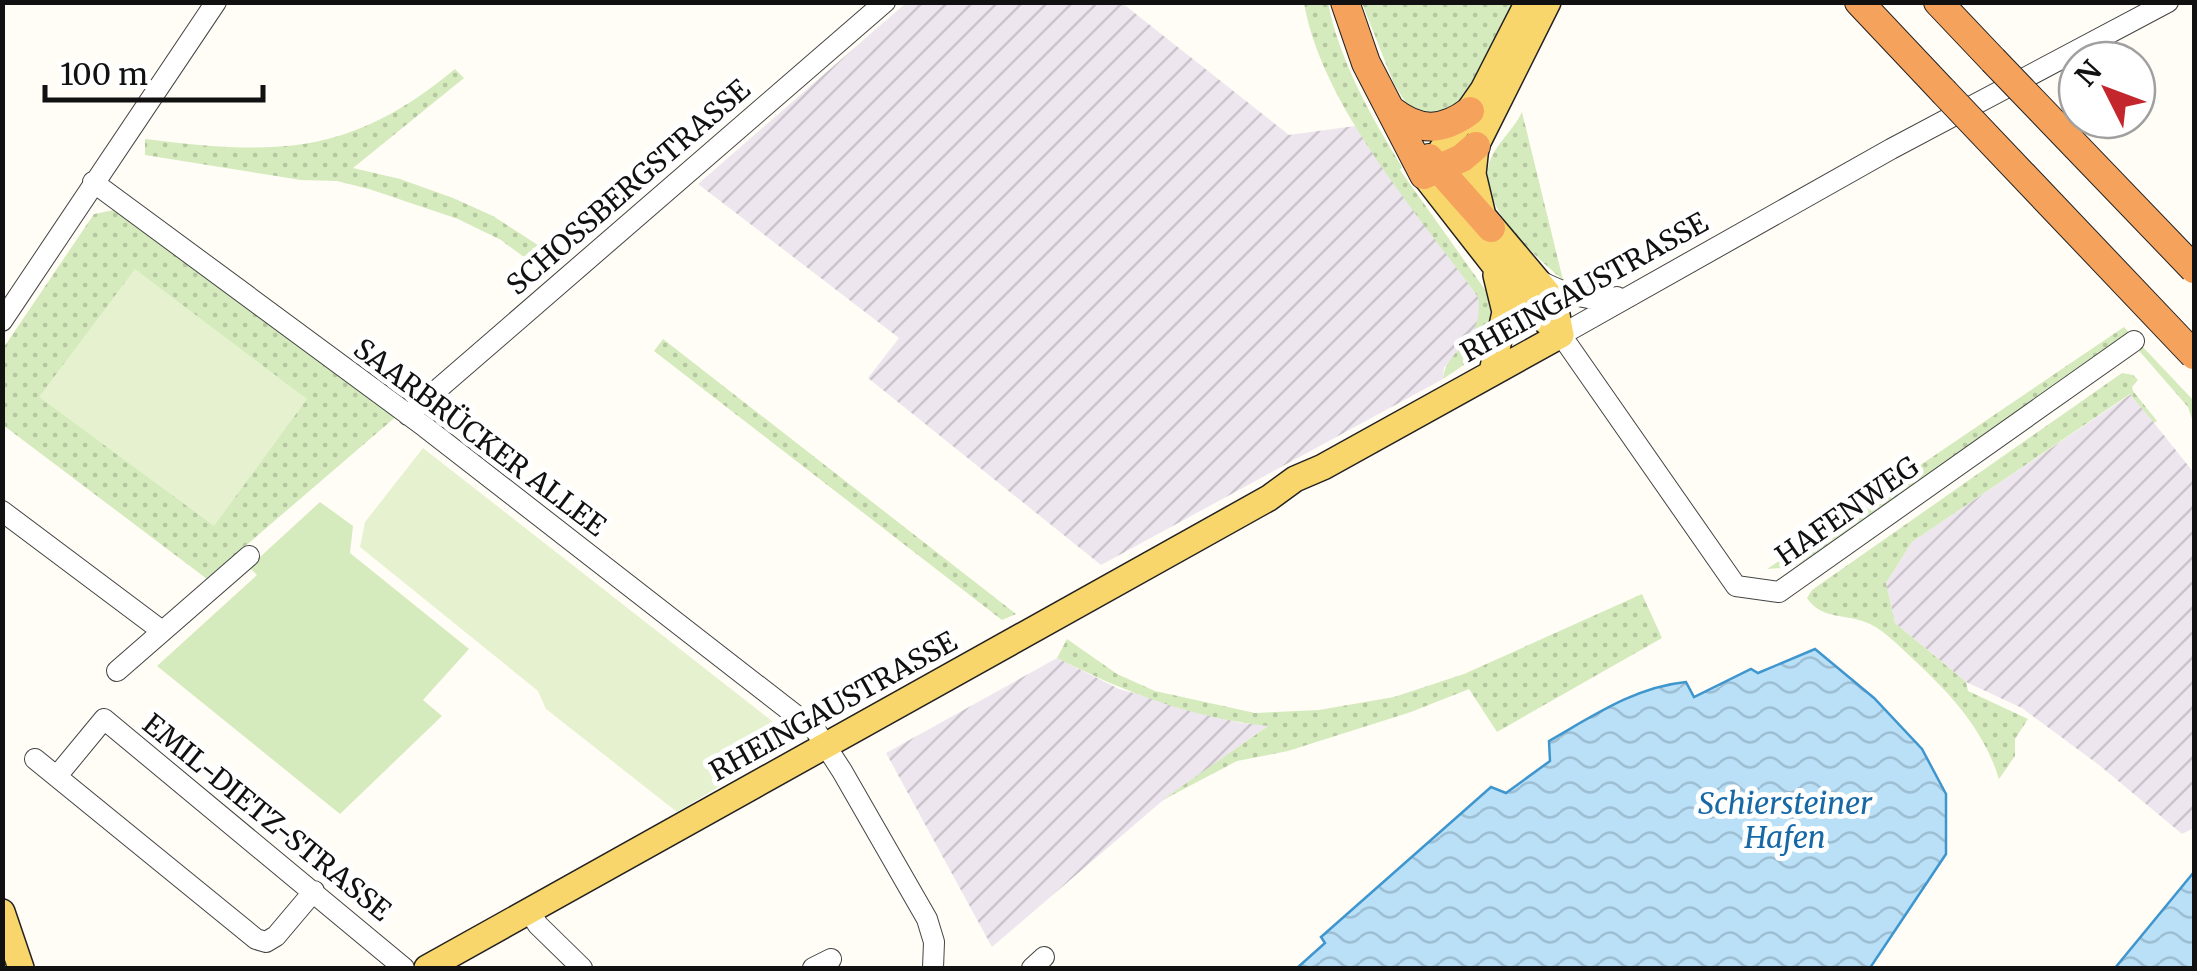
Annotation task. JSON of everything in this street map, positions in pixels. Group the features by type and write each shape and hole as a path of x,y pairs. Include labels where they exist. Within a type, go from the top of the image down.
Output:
{"highway":[{"path":"1346,2 1366,63 1402,131 1432,169 1491,228"},
{"path":"1860,2 2194,356"},
{"path":"1938,2 2194,269"},
{"path":"1958,2 1993,60"},
{"path":"1388,106 1410,122 1432,128 1449,125 1470,111"},
{"path":"1432,169 1462,158 1476,146"}],"main road":[{"path":"1528,2 1470,111 1432,169 1493,266 1532,311 1561,335"},
{"path":"1548,2 1476,146 1474,188 1491,228 1538,280 1556,313 1561,335"},
{"path":"1492,372 1505,312 1493,266"},
{"name":"RHEINGAUSTRASSE","path":"428,968 1269,498 1308,480 1323,467 1561,335"},
{"path":"4,924 20,968"}],"street":[{"path":"2,320 216,2"},
{"name":"SCHOSSBERGSTRASSE","path":"408,415 885,2"},
{"name":"RHEINGAUSTRASSE","path":"1561,335 1890,149 2168,2"},
{"name":"SAARBRÜCKER ALLEE","path":"93,182 408,415 809,724 826,745 930,927 933,968"},
{"path":"1538,280 1593,300 1634,294"},
{"name":"HAFENWEG","path":"1561,335 1736,586 1779,592 2134,342"},
{"path":"2,512 162,631"},
{"path":"117,671 249,556"},
{"name":"EMIL-DIETZ-STRASSE","path":"57,776 104,719 404,968"},
{"path":"35,759 256,940 266,942 276,936 314,892"},
{"path":"529,911 582,968"}],"shaded area":[{"path":"906,3 1122,3 1289,135 1355,126 1478,297 1476,330 1444,368 1443,379 1101,565 868,378 899,338 698,184"},
{"path":"2131,394 2194,473 2194,828 2182,834 2022,708 1966,682 1895,623 1886,583 1912,542"},
{"path":"1057,658 1119,689 1240,723 1269,725 1161,802 992,947 886,753"}],"green space":[{"path":"1304,3 1328,3 1349,67 1402,167 1400,170 1486,291 1489,334 1477,353 1443,379 1451,359 1476,326 1478,297 1351,119 1314,42"},
{"path":"1362,3 1517,3 1467,98 1432,120 1408,106 1394,84"},
{"path":"455,69 464,78 353,168 400,179 493,216 558,258 543,271 501,240 458,219 369,189 337,181 301,180 145,155 145,139 273,147 345,134 417,98"},
{"path":"1522,112 1563,280 1522,242 1490,192 1487,175 1491,158"},
{"path":"114,210 399,414 207,579 3,425 2,350 94,214"},
{"path":"135,269 307,399 214,526 39,397"},
{"path":"2124,327 2194,401 2194,425 2188,407 2127,337 1805,560 1793,567 1767,569"},
{"path":"663,339 1016,614 1002,620 654,351"},
{"path":"2122,373 2138,380 2133,391 2157,421 2154,423 2130,394 1912,542 1886,583 1895,623 1966,682 1968,691 2028,719 2015,739 2015,756 1999,779 1984,744 1964,713 1903,649 1870,624 1820,610 1807,598 1812,590"},
{"path":"423,448 772,721 783,737 777,752 677,812 546,709 538,691 360,547 365,522"},
{"path":"320,502 353,526 350,553 469,649 423,700 442,716 340,814 157,666 257,575 249,567"},
{"path":"1642,594 1662,638 1497,732 1469,689 1288,751 1237,761 1161,801 1268,726 1159,702 1057,658 1067,639 1117,674 1155,691 1255,713 1319,710 1394,697 1464,674"}],"water":[{"name":"Schiersteiner Hafen","path":"1815,649 1874,698 1922,749 1946,794 1946,854 1870,968 1297,968 1325,943 1321,937 1491,787 1506,793 1550,761 1549,741 1649,690 1686,682 1694,697 1751,669 1758,673"},
{"path":"2194,872 2194,968 2115,968"}]}
